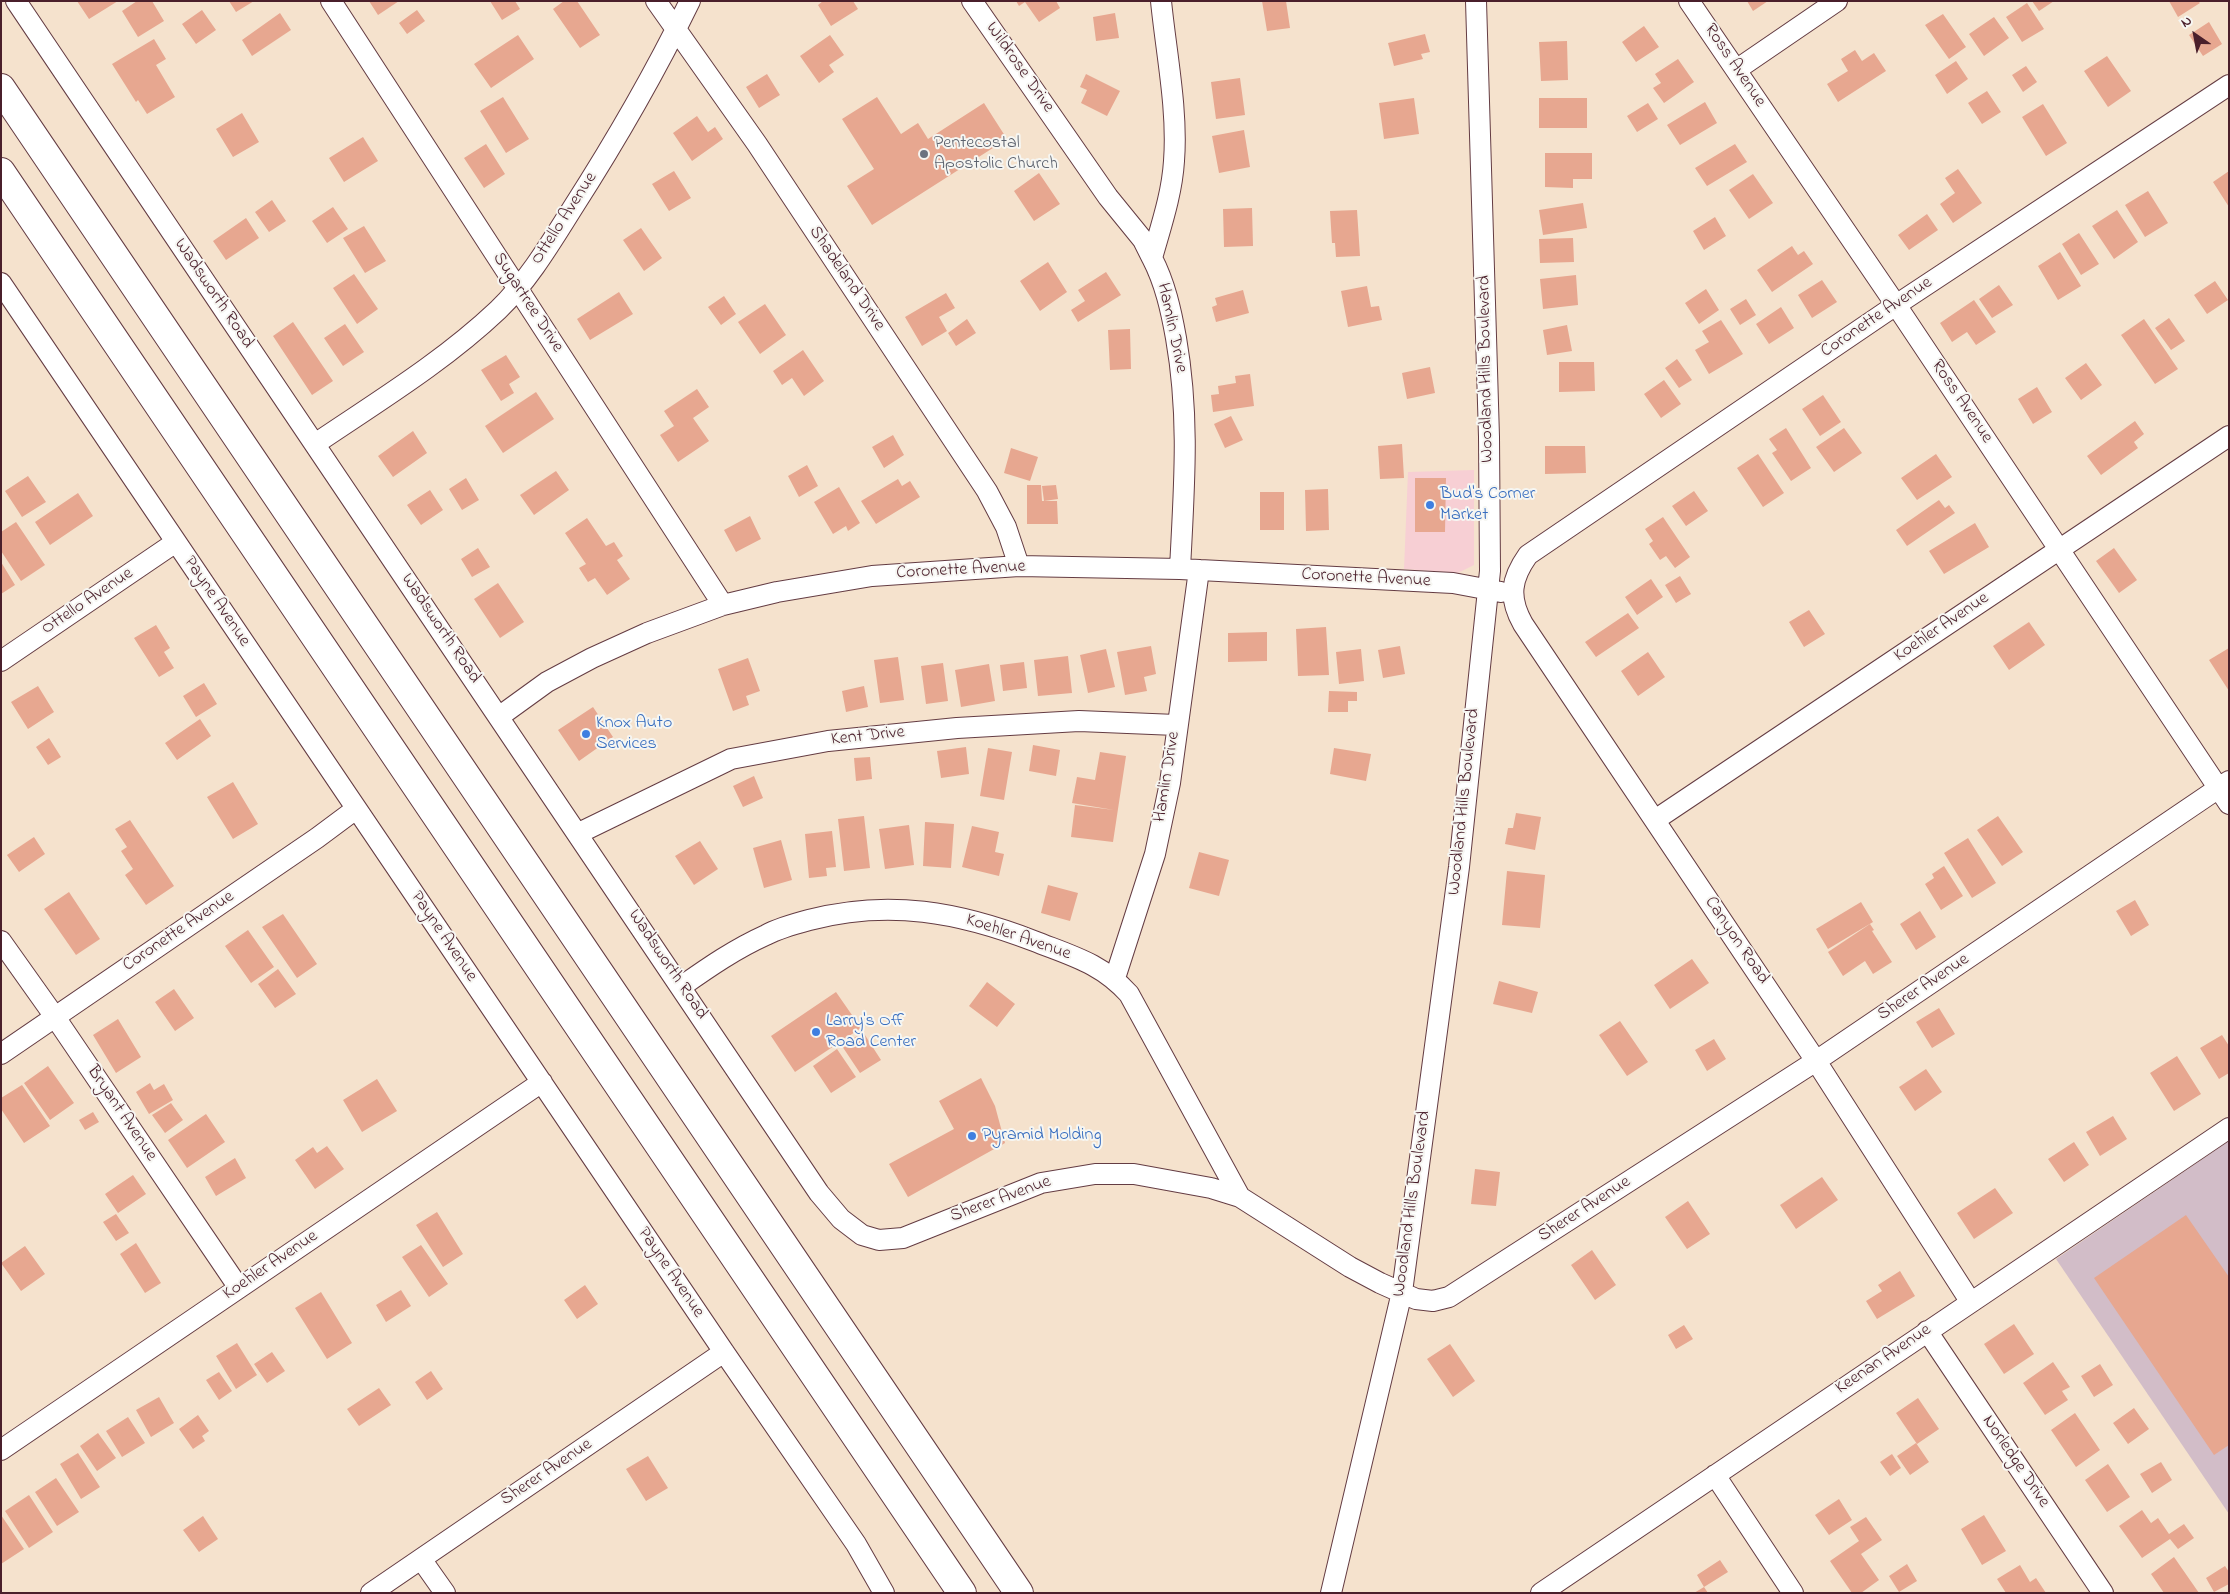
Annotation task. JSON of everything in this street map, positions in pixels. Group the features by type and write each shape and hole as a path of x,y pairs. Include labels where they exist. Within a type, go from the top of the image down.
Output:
{"highway":[{"path":"1,88 1019,1593"},
{"path":"1,172 962,1593"}],"street":[{"name":"Wadsworth Road","path":"16,1 579,833 819,1193 850,1228 862,1235 879,1240"},
{"name":"Sugartree Drive","path":"331,1 723,605"},
{"name":"Shadeland Drive","path":"656,1 757,144 987,491 1006,527 1019,566"},
{"name":"Ottello Avenue","path":"315,444 453,348 499,308 518,288 543,254 612,147 690,1"},
{"name":"Wildrose Drive","path":"972,1 1108,197 1142,240 1152,258"},
{"path":"1152,258 1168,202 1174,161 1174,130 1161,1"},
{"name":"Woodland Hills Boulevard","path":"1331,1593 1402,1292 1459,867 1489,580 1489,437 1476,1"},
{"name":"Ross Avenue","path":"1689,1 1896,305 2059,550 2225,791"},
{"path":"1736,70 1837,1"},
{"name":"Coronette Avenue","path":"1489,580 1896,305 2229,85"},
{"name":"Hamlin Drive","path":"1115,978 1155,854 1170,783 1189,570 1185,405 1170,305 1159,272 1152,258"},
{"name":"Payne Avenue","path":"1,283 724,1352 856,1544 884,1593"},
{"name":"Koehler Avenue","path":"1655,820 2229,436"},
{"name":"Ottello Avenue","path":"1,661 176,542"},
{"name":"Coronette Avenue","path":"500,716 547,682 592,658 647,633 723,605 777,592 872,576 1019,566 1189,570 1452,584 1489,580 1514,586 1528,555"},
{"name":"Canyon Road","path":"1514,586 1517,612 1523,624 1816,1061 1970,1301"},
{"name":"Kent Drive","path":"579,833 731,759 828,741 957,728 1079,721 1176,725"},
{"name":"Sherer Avenue","path":"879,1240 903,1238 1041,1183 1095,1174 1134,1174 1179,1181 1240,1197 1350,1267 1416,1299 1433,1301 1449,1297 1816,1061 2225,791"},
{"name":"Coronette Avenue","path":"1,1054 309,844 356,809"},
{"name":"Koehler Avenue","path":"682,986 734,951 767,934 835,913 875,909 900,909 976,920 1100,967 1115,978 1129,994 1240,1197"},
{"name":"Bryant Avenue","path":"1,941 55,1017 239,1288"},
{"name":"Koehler Avenue","path":"1,1450 542,1082"},
{"name":"Keenan Avenue","path":"1541,1593 1970,1301 2229,1128"},
{"name":"Norledge Drive","path":"1927,1331 2103,1593"},
{"name":"Sherer Avenue","path":"371,1593 724,1352"},
{"path":"1715,1475 1793,1593"},
{"path":"421,1559 445,1593"}],"shaded area":[{"path":"1474,470 1474,565 1458,573 1404,569 1408,472"},
{"path":"2229,1141 2229,1514 2056,1259"}],"building":[{"path":"77,1 118,1 89,19"},
{"path":"137,1 152,1 164,21 138,37 122,11"},
{"path":"229,1 254,1 236,12"},
{"path":"369,1 399,1 378,15"},
{"path":"490,1 515,1 520,9 502,20"},
{"path":"564,1 577,1 600,35 580,48 553,9"},
{"path":"823,1 853,1 858,9 831,26 818,5"},
{"path":"1016,1 1056,1 1060,8 1039,22 1025,2 1019,6"},
{"path":"1262,1 1286,1 1290,28 1267,31"},
{"path":"1747,1 1768,1 1753,11"},
{"path":"2032,1 2054,1 2039,11"},
{"path":"2169,1 2198,1 2200,3 2178,17"},
{"path":"2027,3 2044,29 2022,42 2006,17"},
{"path":"202,10 216,30 196,44 182,24"},
{"path":"417,10 425,21 407,34 399,23"},
{"path":"280,13 291,30 252,56 242,40"},
{"path":"1115,13 1119,38 1096,41 1093,17"},
{"path":"1943,14 1966,47 1949,59 1925,25"},
{"path":"1994,17 2009,38 1984,56 1969,34"},
{"path":"2209,22 2222,44 2203,56 2189,35"},
{"path":"1644,26 1659,47 1636,62 1622,42"},
{"path":"1425,34 1430,52 1421,54 1423,59 1394,66 1388,43"},
{"path":"518,35 534,59 491,88 474,64"},
{"path":"830,35 844,55 829,65 834,72 819,83 800,56"},
{"path":"154,39 166,59 156,65 175,97 147,114 138,100 136,102 112,64"},
{"path":"1567,41 1568,80 1541,81 1539,42"},
{"path":"1855,50 1862,61 1874,53 1886,71 1838,102 1827,84 1848,71 1841,59"},
{"path":"2107,56 2131,91 2108,107 2084,71"},
{"path":"1678,59 1694,82 1664,103 1653,88 1661,83 1655,74"},
{"path":"1956,61 1968,79 1947,94 1935,75"},
{"path":"2026,66 2037,82 2023,92 2012,75"},
{"path":"767,74 780,95 759,108 746,87"},
{"path":"1086,74 1120,91 1107,116 1081,103 1087,90 1080,87"},
{"path":"1240,78 1245,115 1216,119 1211,82"},
{"path":"1987,91 2001,112 1982,124 1968,103"},
{"path":"503,97 529,139 506,153 480,111"},
{"name":"Pentecostal Apostolic Church","path":"877,97 901,134 918,123 928,139 984,103 1007,139 872,225 847,186 874,169 842,119"},
{"path":"1414,98 1419,134 1384,139 1379,103"},
{"path":"1539,98 1587,98 1587,128 1539,128"},
{"path":"1705,102 1717,123 1680,145 1667,125"},
{"path":"1648,103 1658,119 1637,132 1627,116"},
{"path":"2043,104 2067,143 2046,156 2022,117"},
{"path":"242,113 259,142 233,157 216,129"},
{"path":"697,116 708,132 715,127 723,139 692,161 673,133"},
{"path":"1244,130 1250,167 1219,173 1212,136"},
{"path":"363,137 378,161 344,182 329,158"},
{"path":"486,144 505,174 484,188 464,158"},
{"path":"1735,144 1747,162 1707,186 1695,168"},
{"path":"1545,153 1592,153 1592,179 1573,179 1573,188 1545,187"},
{"path":"1958,169 1982,203 1953,223 1940,204 1955,193 1945,178"},
{"path":"674,171 691,198 669,211 652,184"},
{"path":"2229,171 2229,207 2213,182"},
{"path":"1039,173 1060,204 1034,221 1014,191"},
{"path":"1753,174 1773,203 1749,219 1729,190"},
{"path":"2148,191 2168,223 2145,237 2125,205"},
{"path":"272,200 286,221 269,232 255,212"},
{"path":"1583,203 1587,228 1543,235 1539,210"},
{"path":"333,207 348,229 327,243 312,221"},
{"path":"1252,208 1253,246 1224,247 1223,209"},
{"path":"1357,210 1360,256 1336,257 1335,243 1332,243 1330,211"},
{"path":"2117,210 2138,242 2114,259 2092,226"},
{"path":"1927,214 1938,230 1909,250 1898,235"},
{"path":"1715,217 1726,236 1704,250 1693,231"},
{"path":"246,218 259,238 226,260 213,241"},
{"path":"364,226 386,261 365,273 343,238"},
{"path":"641,228 662,258 644,271 623,240"},
{"path":"2079,233 2099,264 2081,275 2062,244"},
{"path":"1573,238 1574,262 1540,263 1539,239"},
{"path":"1792,246 1798,255 1804,251 1813,264 1772,292 1757,270"},
{"path":"2060,252 2081,286 2058,300 2038,266"},
{"path":"1048,262 1067,292 1040,311 1020,281"},
{"path":"1106,272 1121,295 1078,322 1071,310 1085,301 1078,290"},
{"path":"354,274 378,309 357,324 333,288"},
{"path":"1576,275 1578,305 1543,309 1540,279"},
{"path":"1822,280 1837,302 1812,318 1798,295"},
{"path":"2215,281 2228,300 2207,314 2194,295"},
{"path":"1999,285 2013,305 1992,318 1979,299"},
{"path":"1367,286 1371,307 1379,306 1382,320 1348,327 1341,291"},
{"path":"1706,289 1719,310 1699,324 1685,303"},
{"path":"1243,290 1249,313 1216,322 1212,307 1217,305 1215,298"},
{"path":"619,292 633,314 590,340 577,319"},
{"path":"946,293 955,308 939,317 947,331 922,346 905,317"},
{"path":"724,296 736,314 721,325 708,307"},
{"path":"1746,299 1756,315 1740,325 1730,309"},
{"path":"1974,300 1996,332 1976,345 1967,332 1952,342 1940,323"},
{"path":"765,304 786,335 760,354 738,322"},
{"path":"1781,307 1794,328 1769,344 1756,324"},
{"path":"2169,318 2185,341 2171,350 2155,328"},
{"path":"967,319 976,333 956,346 948,333"},
{"path":"2144,319 2178,369 2155,384 2121,335"},
{"path":"1721,320 1743,354 1709,374 1695,350 1709,342 1702,331"},
{"path":"293,322 333,381 312,395 273,336"},
{"path":"345,324 364,352 343,366 324,338"},
{"path":"1567,325 1572,351 1547,355 1543,330"},
{"path":"1130,329 1131,369 1110,370 1108,330"},
{"path":"803,350 824,381 804,396 792,378 782,385 773,371"},
{"path":"506,355 520,377 509,384 514,393 501,401 481,370"},
{"path":"1677,359 1692,380 1679,388 1665,368"},
{"path":"1559,362 1594,362 1595,391 1559,392"},
{"path":"2086,363 2102,385 2081,400 2065,378"},
{"path":"1430,367 1435,393 1407,399 1402,373"},
{"path":"1250,374 1254,406 1213,412 1211,395 1219,394 1218,386 1236,383 1235,376"},
{"path":"1664,380 1681,404 1661,418 1644,394"},
{"path":"2037,387 2052,412 2033,424 2018,399"},
{"path":"697,389 709,407 693,418 709,441 678,462 660,435 674,426 664,411"},
{"path":"536,392 554,419 503,453 485,426"},
{"path":"1823,395 1841,422 1820,436 1802,409"},
{"path":"1231,416 1243,440 1225,448 1214,424"},
{"path":"2135,421 2144,434 2134,442 2138,448 2101,475 2087,456"},
{"path":"1786,428 1811,468 1791,481 1772,453 1777,450 1769,439"},
{"path":"1844,428 1862,453 1834,472 1816,447"},
{"path":"413,431 427,453 393,477 378,456"},
{"path":"893,435 904,455 884,468 872,447"},
{"path":"1402,444 1404,478 1380,479 1378,446"},
{"path":"1545,446 1585,446 1586,473 1545,474"},
{"path":"1011,448 1038,457 1030,481 1004,473"},
{"path":"1758,454 1784,493 1763,507 1737,468"},
{"path":"1936,454 1952,477 1917,500 1901,478"},
{"path":"807,465 818,486 799,497 788,476"},
{"path":"556,471 569,490 534,515 520,495"},
{"path":"28,476 46,502 22,517 5,491"},
{"path":"466,478 479,500 462,510 449,489"},
{"name":"Bud's Corner Market","path":"1415,478 1446,478 1445,532 1415,532"},
{"path":"898,479 902,486 910,481 920,497 876,524 861,501"},
{"path":"1027,485 1041,485 1042,501 1057,501 1058,524 1027,524"},
{"path":"1056,485 1058,499 1044,501 1042,486"},
{"path":"839,487 860,523 848,531 846,526 833,534 814,502"},
{"path":"1328,489 1329,530 1306,531 1305,490"},
{"path":"430,490 443,510 421,525 407,505"},
{"path":"1694,491 1708,511 1686,526 1672,506"},
{"path":"1260,492 1284,492 1284,530 1260,530"},
{"path":"78,493 93,516 50,545 35,522"},
{"path":"1939,500 1945,508 1949,505 1955,513 1907,546 1896,530"},
{"path":"750,516 761,539 736,552 724,530"},
{"path":"1663,517 1690,557 1675,568 1666,556 1660,560 1649,544 1653,541 1645,529"},
{"path":"587,518 606,546 614,542 623,556 617,560 630,579 607,595 595,578 588,582 579,568 586,564 565,533"},
{"path":"16,522 45,565 21,581 1,551 1,532"},
{"path":"1975,523 1989,547 1944,574 1929,551"},
{"path":"478,548 490,567 472,577 461,559"},
{"path":"2114,548 2137,580 2119,593 2096,561"},
{"path":"1,562 15,585 1,594"},
{"path":"1680,576 1691,594 1676,603 1665,585"},
{"path":"1651,579 1663,597 1637,615 1625,597"},
{"path":"498,583 524,622 500,638 474,599"},
{"path":"1809,610 1825,634 1804,647 1789,622"},
{"path":"1628,613 1639,628 1596,657 1585,642"},
{"path":"2029,622 2045,645 2009,670 1993,646"},
{"path":"156,625 170,648 164,652 174,668 159,677 134,638"},
{"path":"1326,627 1329,675 1298,676 1296,629"},
{"path":"1267,632 1267,661 1228,662 1228,633"},
{"path":"1151,646 1156,674 1144,677 1147,691 1125,695 1117,652"},
{"path":"1400,646 1405,674 1383,678 1378,650"},
{"path":"2229,648 2229,691 2209,660"},
{"path":"1106,649 1115,687 1088,693 1080,655"},
{"path":"1361,649 1364,681 1339,684 1336,652"},
{"path":"1648,652 1665,677 1638,696 1621,671"},
{"path":"1068,656 1072,693 1038,696 1034,660"},
{"path":"898,657 904,700 880,703 874,660"},
{"path":"748,658 760,691 746,696 749,705 733,711 718,669"},
{"path":"1024,662 1027,688 1003,691 1000,665"},
{"path":"943,663 948,701 926,704 921,666"},
{"path":"989,664 995,701 961,707 955,670"},
{"path":"204,683 217,704 196,717 183,696"},
{"path":"38,686 54,712 28,729 11,702"},
{"path":"864,686 868,707 846,712 842,691"},
{"path":"1329,691 1357,692 1357,701 1348,701 1348,712 1328,712"},
{"name":"Knox Auto Services","path":"593,707 613,737 579,761 558,730"},
{"path":"200,719 211,736 177,760 165,743"},
{"path":"49,738 61,757 48,765 36,747"},
{"path":"1033,745 1060,750 1056,776 1029,771"},
{"path":"966,747 969,774 941,778 937,751"},
{"path":"988,748 1012,752 1004,800 980,796"},
{"path":"1334,748 1371,754 1366,781 1330,774"},
{"path":"1100,752 1126,756 1113,842 1071,837 1075,805 1114,810 1072,803 1077,777 1095,780"},
{"path":"870,757 872,779 856,781 854,758"},
{"path":"754,776 763,798 743,807 733,786"},
{"path":"233,782 258,824 233,839 207,797"},
{"path":"1516,813 1541,817 1535,850 1505,844 1508,828 1513,828"},
{"path":"864,816 870,868 844,871 838,819"},
{"path":"1998,816 2023,852 2002,866 1977,830"},
{"path":"130,820 174,886 146,905 125,875 133,869 121,851 127,847 115,829"},
{"path":"925,822 954,824 951,868 923,866"},
{"path":"909,825 914,865 885,869 879,829"},
{"path":"972,826 999,832 995,852 1004,854 999,876 962,867"},
{"path":"832,831 836,867 826,868 827,876 809,878 805,834"},
{"path":"34,837 45,854 19,872 7,855"},
{"path":"1968,838 1996,883 1972,898 1944,853"},
{"path":"781,840 792,880 764,888 753,848"},
{"path":"700,841 718,869 694,885 675,856"},
{"path":"1199,852 1229,860 1219,896 1189,888"},
{"path":"1944,866 1963,896 1941,910 1925,884 1934,878 1932,874"},
{"path":"1507,871 1545,875 1540,928 1502,925"},
{"path":"1048,885 1078,893 1070,921 1041,913"},
{"path":"69,892 100,939 76,955 44,909"},
{"path":"2135,900 2149,925 2131,936 2116,911"},
{"path":"1861,902 1873,922 1828,949 1816,929"},
{"path":"1920,911 1936,937 1916,950 1900,924"},
{"path":"283,914 317,964 297,978 262,927"},
{"path":"1870,924 1874,930 1872,931 1892,962 1873,974 1865,961 1843,976 1828,952"},
{"path":"248,930 274,967 251,983 225,946"},
{"path":"1692,959 1709,983 1670,1009 1654,985"},
{"path":"278,969 296,994 275,1008 258,984"},
{"path":"1499,981 1538,992 1532,1013 1493,1004"},
{"path":"987,982 1015,1004 997,1027 969,1006"},
{"path":"174,989 194,1018 175,1031 155,1002"},
{"name":"Larry's Off Road Center","path":"836,992 861,1028 795,1072 771,1036"},
{"path":"1939,1008 1955,1034 1932,1048 1916,1022"},
{"path":"118,1019 141,1057 116,1073 93,1035"},
{"path":"1620,1021 1648,1062 1627,1076 1599,1035"},
{"path":"863,1032 881,1060 860,1073 842,1046"},
{"path":"2222,1035 2229,1046 2229,1073 2219,1079 2200,1048"},
{"path":"1714,1039 1726,1059 1707,1071 1695,1050"},
{"path":"837,1049 856,1077 831,1093 813,1066"},
{"path":"2177,1056 2201,1094 2174,1111 2150,1073"},
{"path":"48,1066 74,1103 50,1120 24,1083"},
{"path":"1926,1069 1942,1092 1915,1111 1899,1087"},
{"name":"Pyramid Molding","path":"981,1078 995,1106 1005,1143 908,1197 889,1164 954,1129 939,1101"},
{"path":"377,1079 397,1111 362,1132 343,1100"},
{"path":"150,1083 154,1090 164,1084 173,1100 149,1114 136,1092"},
{"path":"22,1085 50,1126 24,1143 1,1109 1,1098"},
{"path":"171,1103 183,1120 165,1133 152,1115"},
{"path":"93,1112 99,1122 85,1130 79,1120"},
{"path":"206,1114 225,1142 187,1168 168,1140"},
{"path":"2113,1116 2127,1139 2100,1156 2086,1132"},
{"path":"2074,1142 2089,1165 2064,1182 2048,1159"},
{"path":"327,1146 344,1169 315,1189 295,1160 313,1147 317,1153"},
{"path":"235,1158 246,1178 216,1196 205,1177"},
{"path":"1475,1169 1500,1172 1496,1206 1471,1204"},
{"path":"133,1175 146,1194 118,1213 105,1194"},
{"path":"1822,1177 1838,1200 1796,1229 1780,1205"},
{"path":"1995,1188 2013,1213 1974,1239 1957,1213"},
{"path":"1688,1201 1710,1234 1687,1249 1665,1217"},
{"path":"437,1212 463,1254 443,1267 416,1225"},
{"path":"116,1214 129,1233 116,1241 103,1222"},
{"path":"2186,1215 2229,1277 2229,1445 2214,1455 2094,1278"},
{"path":"136,1243 161,1283 145,1293 120,1254"},
{"path":"421,1245 448,1284 429,1297 402,1257"},
{"path":"25,1246 45,1274 21,1291 1,1263"},
{"path":"1592,1250 1616,1285 1595,1300 1571,1265"},
{"path":"1900,1271 1915,1296 1877,1319 1866,1301 1882,1291 1878,1285"},
{"path":"585,1285 598,1304 577,1319 564,1300"},
{"path":"401,1290 411,1306 386,1322 376,1305"},
{"path":"321,1292 352,1343 327,1359 295,1308"},
{"path":"2014,1324 2034,1354 2004,1374 1984,1344"},
{"path":"1684,1325 1693,1339 1676,1349 1668,1335"},
{"path":"237,1343 257,1375 236,1389 216,1356"},
{"path":"1450,1344 1475,1381 1453,1397 1427,1359"},
{"path":"272,1352 285,1371 267,1383 254,1364"},
{"path":"2053,1362 2070,1387 2062,1391 2068,1400 2045,1415 2023,1383"},
{"path":"2100,1364 2113,1385 2094,1397 2081,1376"},
{"path":"431,1371 443,1389 427,1400 415,1382"},
{"path":"219,1372 232,1391 219,1400 206,1380"},
{"path":"379,1388 391,1405 359,1426 347,1409"},
{"path":"159,1397 174,1423 151,1437 136,1410"},
{"path":"1918,1398 1939,1429 1917,1444 1896,1413"},
{"path":"2134,1408 2149,1429 2128,1444 2113,1423"},
{"path":"2075,1413 2100,1450 2076,1467 2051,1430"},
{"path":"198,1415 209,1431 202,1436 205,1441 193,1449 179,1429"},
{"path":"128,1417 145,1443 122,1457 106,1431"},
{"path":"98,1433 116,1458 97,1471 80,1446"},
{"path":"1916,1443 1929,1462 1910,1475 1897,1456"},
{"path":"78,1453 100,1487 81,1499 60,1464"},
{"path":"1892,1454 1901,1468 1890,1476 1880,1462"},
{"path":"648,1456 668,1488 646,1501 626,1469"},
{"path":"2161,1462 2172,1480 2152,1493 2140,1474"},
{"path":"2108,1464 2130,1497 2107,1512 2085,1480"},
{"path":"56,1478 79,1512 57,1526 35,1492"},
{"path":"29,1495 53,1532 29,1548 5,1511"},
{"path":"1839,1499 1852,1520 1829,1535 1815,1515"},
{"path":"2142,1510 2151,1523 2158,1518 2169,1534 2184,1524 2194,1538 2178,1549 2170,1539 2142,1558 2119,1526"},
{"path":"1,1515 24,1549 1,1564"},
{"path":"1984,1515 2006,1551 1982,1565 1961,1529"},
{"path":"203,1516 218,1539 199,1552 183,1530"},
{"path":"1866,1517 1882,1540 1861,1554 1879,1580 1861,1593 1852,1593 1830,1561 1859,1541 1850,1527"},
{"path":"2174,1557 2199,1593 2164,1593 2151,1574"},
{"path":"1720,1560 1728,1572 1704,1587 1697,1575"},
{"path":"1907,1564 1917,1581 1899,1592 1889,1576"},
{"path":"2020,1565 2030,1582 2036,1578 2046,1593 2006,1593 1997,1579"},
{"path":"2225,1566 2229,1572 2229,1584 2214,1592 2206,1578"},
{"path":"1704,1587 1708,1593 1694,1593"}],"place":[{"name":"Pentecostal Apostolic Church","path":"924,154"},
{"name":"Bud's Corner Market","path":"1430,505"},
{"name":"Knox Auto Services","path":"586,734"},
{"name":"Larry's Off Road Center","path":"816,1032"},
{"name":"Pyramid Molding","path":"972,1136"}]}
